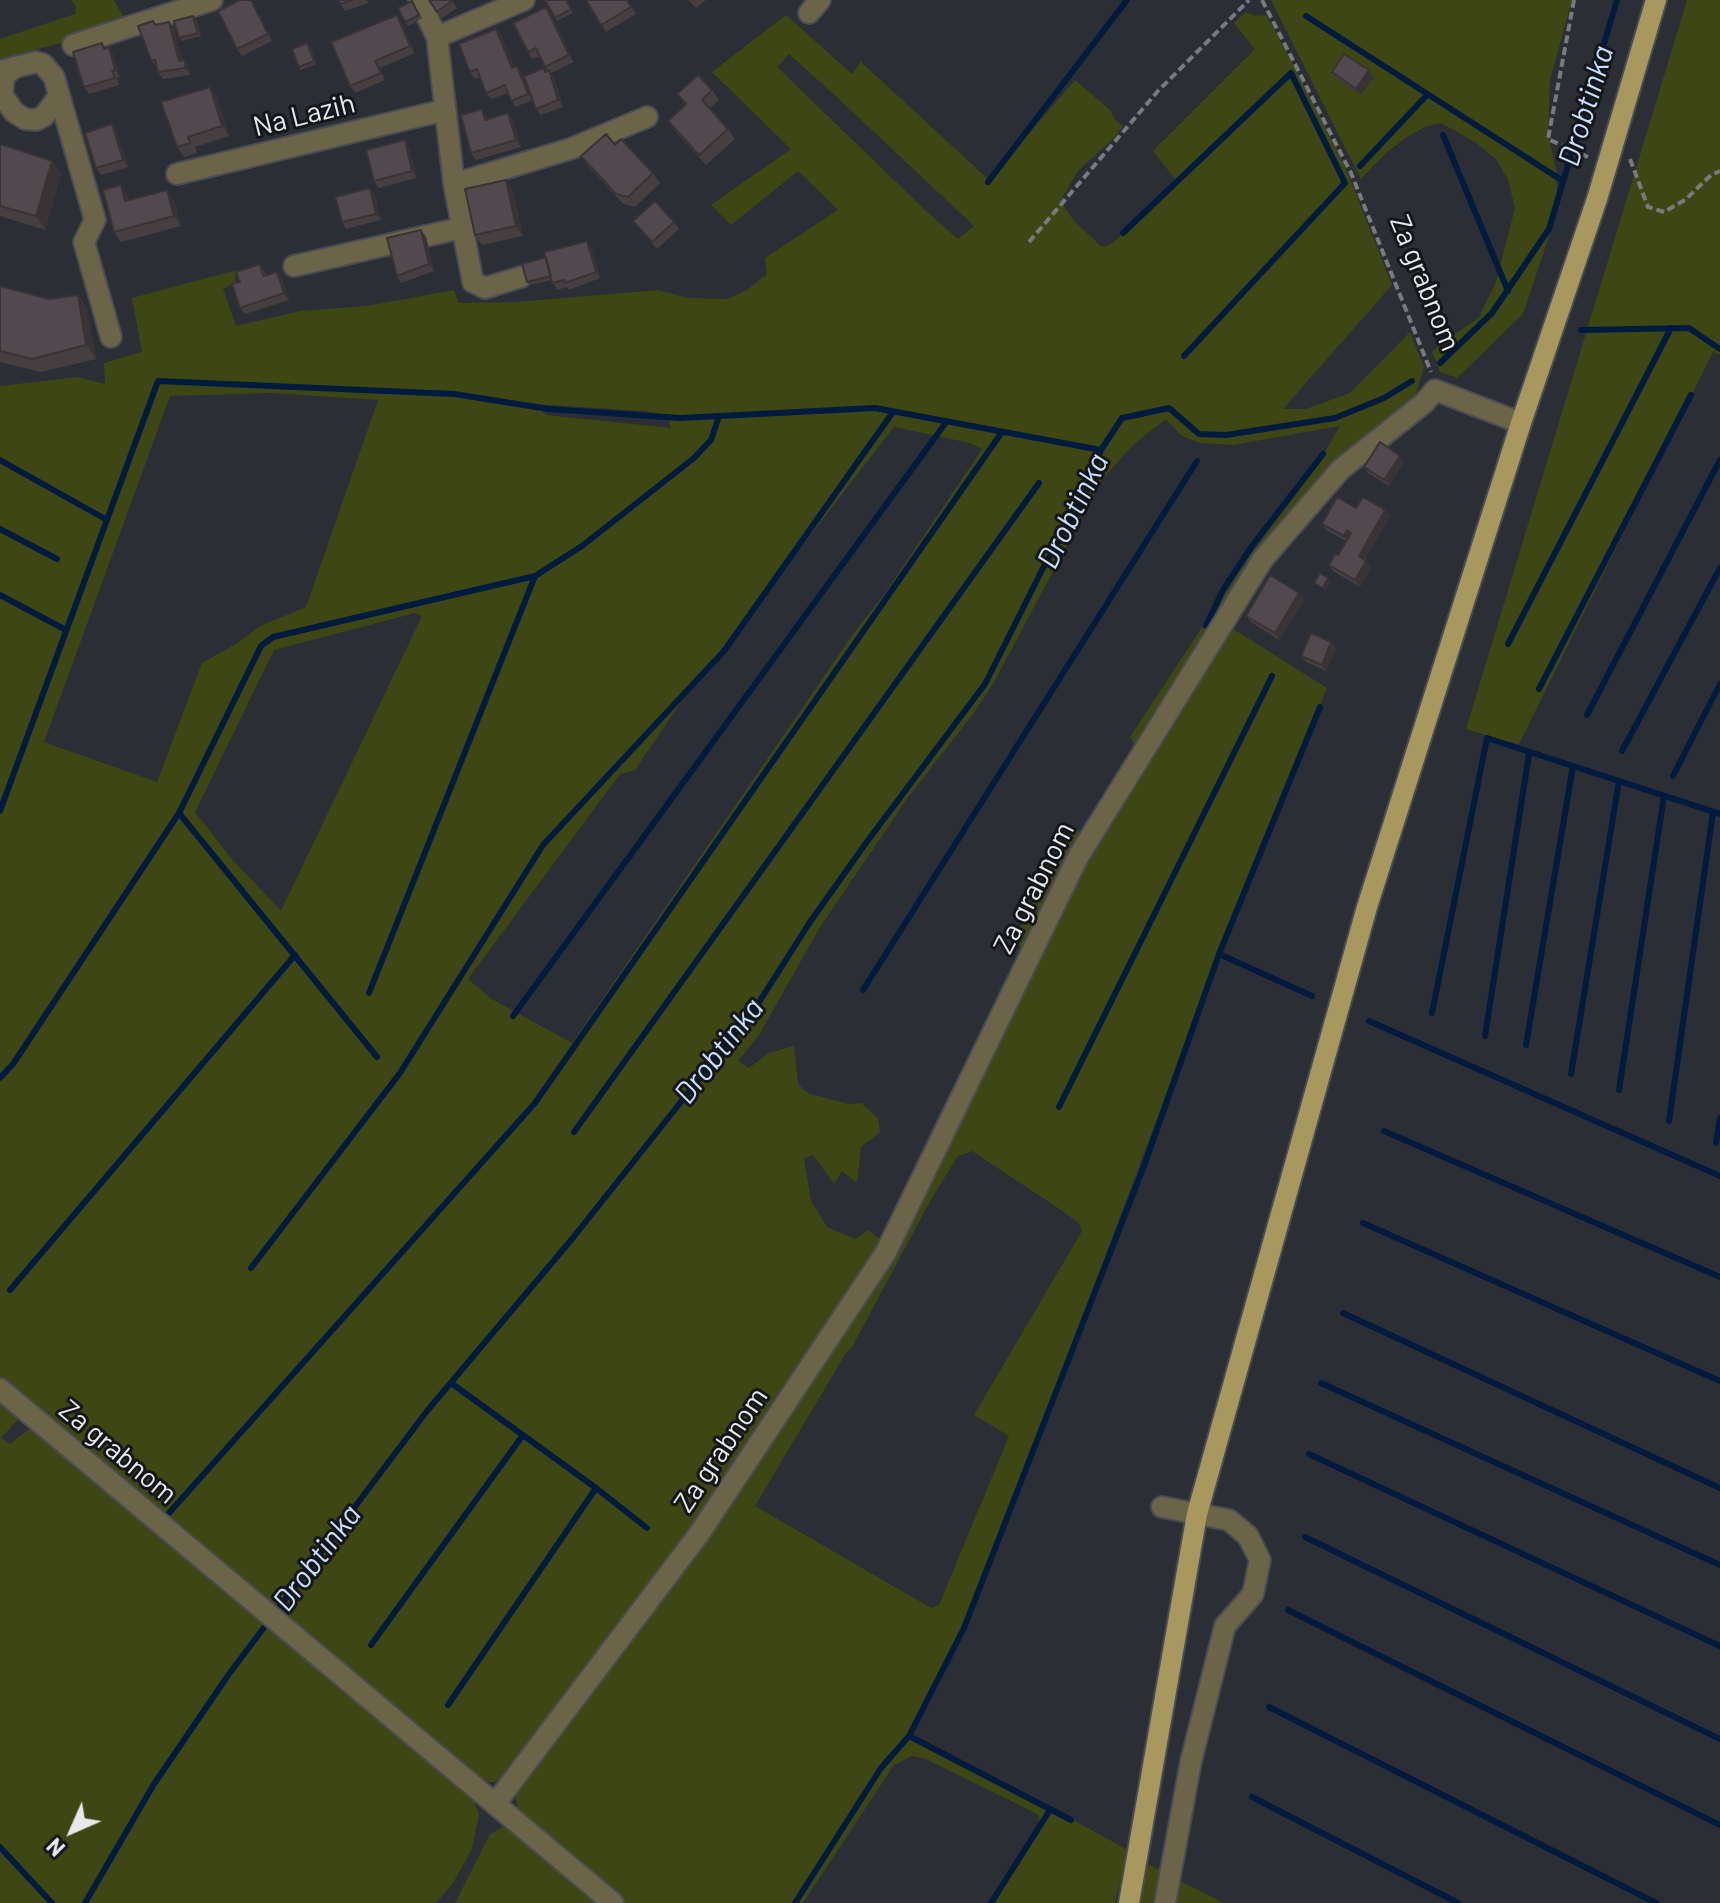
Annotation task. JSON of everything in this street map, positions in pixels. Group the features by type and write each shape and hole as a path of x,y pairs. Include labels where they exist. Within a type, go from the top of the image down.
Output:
{"main road":[{"path":"1129,1903 1197,1514 1367,907 1521,423 1597,199 1656,0"}],"street":[{"path":"73,45 212,0"},
{"path":"419,0 437,37 454,184 473,282 485,288 521,277"},
{"path":"437,37 524,0"},
{"path":"59,96 44,116 36,120 25,119 14,112 2,95 7,69 36,62 43,64 54,77 95,220 84,242 111,337"},
{"name":"Na Lazih","path":"177,174 445,110"},
{"path":"454,184 570,149 647,117"},
{"path":"294,266 461,228"},
{"path":"1435,390 1521,423"},
{"name":"Za grabnom","path":"495,1804 699,1534 886,1252 1078,857 1263,559 1341,469 1424,403 1435,390"},
{"name":"Za grabnom","path":"0,1389 613,1903"},
{"path":"1162,1507 1229,1520 1248,1536 1260,1560 1253,1594 1225,1626 1191,1761 1165,1903"}],"path":[{"path":"1029,242 1158,91 1249,0"},
{"name":"Za grabnom","path":"1262,0 1351,173 1428,362 1435,390"},
{"path":"1574,0 1548,139 1580,154"},
{"path":"1618,128 1648,207 1664,212 1685,200 1711,175 1720,171"}],"green space":[{"path":"71,0 114,0 125,20 57,44 0,59 0,39 75,14 76,6"},
{"path":"1271,0 1572,0 1550,80 1548,134 1556,170 1557,195 1550,233 1523,314 1457,378 1440,372 1432,351 1479,317 1496,282 1515,208 1508,180 1496,159 1475,142 1441,123 1407,137 1387,152 1361,179","holes":["1350,61 1374,77 1360,95 1337,79"]},
{"path":"1687,0 1720,0 1720,355 1713,352 1519,744 1505,741 1466,729"},
{"path":"1246,12 1255,16 1266,15 1345,166 1392,285 1283,409 1306,409 1350,393 1410,332 1424,367 1416,394 1405,408 1335,469 1138,750 1130,737 1246,560 1315,469 1340,426 1233,445 1200,443 1182,436 1166,419 1134,444 1102,479 993,684 907,799 820,927 759,1035 738,1061 749,1068 769,1053 794,1046 798,1084 804,1090 849,1104 861,1103 878,1118 880,1132 861,1147 857,1183 842,1171 834,1184 813,1155 804,1158 811,1201 827,1227 855,1239 868,1230 882,1241 725,1482 509,1774 495,1782 478,1782 0,1378 0,386 78,377 105,384 104,363 142,352 132,298 236,270 235,282 223,289 236,326 300,311 367,306 454,290 459,303 516,302 659,290 688,298 728,299 747,290 767,274 765,258 838,210 798,171 731,225 711,205 791,149 712,72 786,15 852,74 861,62 989,180 1075,80 1111,111 1123,126 1078,171 1063,196 1064,207 1075,222 1102,247 1109,245 1175,179 1153,151 1255,49 1234,23","holes":["789,54 974,226 958,239 777,67","272,393 378,400 306,607 260,626 202,663 157,782 44,742 170,396","533,404 645,411 667,416 671,428 546,415","894,427 970,443 982,449 572,1043 490,998 468,979 620,774 635,770 679,705","415,613 422,616 281,911 231,858 195,812 274,650"]},
{"path":"1230,627 1327,688 1208,983 985,1575 912,1735 1128,1850 1115,1903 992,1903 1040,1822 1037,1814 926,1759 912,1756 894,1765 803,1903 624,1903 535,1826 518,1808 515,1794 527,1774 686,1568 739,1491 927,1188 1085,862","holes":["972,1151 1079,1223 1082,1231 974,1415 1009,1436 939,1605 931,1608 755,1506 852,1347 933,1196 958,1156"]},
{"path":"1072,828 1087,834 1023,952 1015,938 1063,840"},
{"path":"0,1398 21,1416 1,1438 10,1444 33,1426 470,1792 479,1814 472,1849 453,1883 436,1903 0,1903"},
{"path":"507,1825 603,1903 455,1903 490,1834"},
{"path":"1135,1857 1182,1882 1224,1903 1124,1903"}],"building":[{"path":"240,0 251,0 268,34 237,49 218,11"},
{"path":"429,0 451,0 452,1 437,12"},
{"path":"545,0 566,0 571,9 555,18"},
{"path":"586,0 627,0 631,7 601,25"},
{"path":"412,1 419,15 405,22 398,8"},
{"path":"546,7 569,55 545,67 536,48 528,52 513,23"},
{"path":"397,15 410,46 375,61 381,73 350,86 331,42"},
{"path":"193,16 198,33 179,38 174,21"},
{"path":"153,21 155,25 169,22 179,61 185,60 185,68 158,72 138,26"},
{"path":"496,29 512,68 517,66 528,94 511,101 505,85 486,93 477,69 470,72 459,44"},
{"path":"102,43 104,49 109,47 115,78 84,87 73,52"},
{"path":"307,43 314,61 299,67 292,49"},
{"path":"1344,54 1369,70 1356,89 1332,72"},
{"path":"544,68 545,72 549,70 558,100 536,109 524,76"},
{"path":"698,75 712,90 702,100 728,129 699,155 668,121 686,104 677,94"},
{"path":"210,87 222,126 188,137 190,143 177,147 161,102"},
{"path":"482,109 485,120 508,113 516,140 471,153 461,115"},
{"path":"112,124 123,160 96,168 85,133"},
{"path":"606,134 615,145 621,139 653,173 628,197 616,194 581,156"},
{"path":"405,140 412,171 374,181 366,150"},
{"path":"0,144 52,161 36,216 0,206"},
{"path":"506,180 516,226 475,235 465,189"},
{"path":"121,185 125,201 167,190 174,216 114,232 103,190"},
{"path":"370,188 376,214 342,222 335,197"},
{"path":"655,201 674,222 652,242 633,221"},
{"path":"421,230 429,264 397,276 387,238"},
{"path":"587,241 596,272 565,283 564,280 552,283 544,252"},
{"path":"546,257 551,276 527,282 522,264"},
{"path":"260,264 263,276 277,272 284,293 240,308 232,284 240,282 236,272"},
{"path":"0,286 49,299 78,295 86,345 32,359 0,351"},
{"path":"1380,442 1400,456 1384,480 1364,467"},
{"path":"1337,497 1356,508 1363,497 1385,510 1359,556 1366,561 1355,580 1329,565 1351,533 1347,530 1344,536 1322,524"},
{"path":"1320,573 1328,578 1323,588 1314,583"},
{"path":"1270,575 1299,593 1275,633 1246,616"},
{"path":"1311,633 1331,642 1322,665 1301,656"}],"waterway":[{"path":"988,182 1127,0"},
{"name":"Drobtinka","path":"1440,363 1492,313 1549,229 1617,0"},
{"path":"1306,16 1563,181"},
{"path":"1123,233 1291,73 1345,183 1184,356"},
{"path":"1360,166 1427,95"},
{"path":"1443,135 1508,291"},
{"path":"1508,644 1671,328"},
{"path":"1581,330 1689,328 1720,349"},
{"path":"0,811 158,381 454,394 549,409 680,418 875,408 1101,450"},
{"name":"Drobtinka","path":"85,1903 154,1784 229,1674 427,1411 572,1239 754,1010 810,922 985,684 1042,570 1083,498 1101,450 1122,418 1169,408 1199,434 1226,435 1335,418 1384,398 1412,381"},
{"path":"1539,689 1691,395"},
{"path":"251,1268 400,1073 543,845 724,651 893,412"},
{"path":"0,1078 13,1064 179,813 261,646 273,637 535,576 582,546 694,458 711,440 719,416"},
{"path":"513,1016 947,421"},
{"path":"169,1513 535,1103 1002,432"},
{"path":"1206,626 1223,590 1252,546 1323,454"},
{"path":"0,460 107,520"},
{"path":"1587,715 1720,460"},
{"path":"863,990 1197,461"},
{"path":"574,1132 1039,483"},
{"path":"0,529 57,559"},
{"path":"1622,751 1720,568"},
{"path":"369,993 535,576"},
{"path":"0,595 66,630"},
{"path":"1059,1107 1272,676"},
{"path":"1673,776 1720,684"},
{"path":"795,1903 881,1768 909,1736 964,1628 1144,1166 1219,954 1320,707"},
{"path":"1432,1013 1487,738 1720,814"},
{"path":"1485,1036 1529,754"},
{"path":"1526,1045 1573,766"},
{"path":"1571,1074 1619,781"},
{"path":"1619,1090 1664,796"},
{"path":"1669,1121 1713,812"},
{"path":"179,813 377,1057"},
{"path":"1219,954 1312,996"},
{"path":"10,1290 295,955"},
{"path":"1369,1021 1720,1176"},
{"path":"1716,1143 1720,1118"},
{"path":"1384,1131 1720,1277"},
{"path":"1363,1223 1720,1381"},
{"path":"1343,1313 1720,1488"},
{"path":"451,1383 647,1528"},
{"path":"1321,1383 1720,1565"},
{"path":"371,1645 523,1435"},
{"path":"1309,1454 1720,1646"},
{"path":"448,1705 596,1488"},
{"path":"1305,1537 1720,1739"},
{"path":"1288,1610 1720,1825"},
{"path":"1269,1707 1656,1903"},
{"path":"909,1736 1071,1820"},
{"path":"1252,1797 1458,1903"},
{"path":"991,1903 1050,1810"},
{"path":"0,1847 52,1903"}]}
